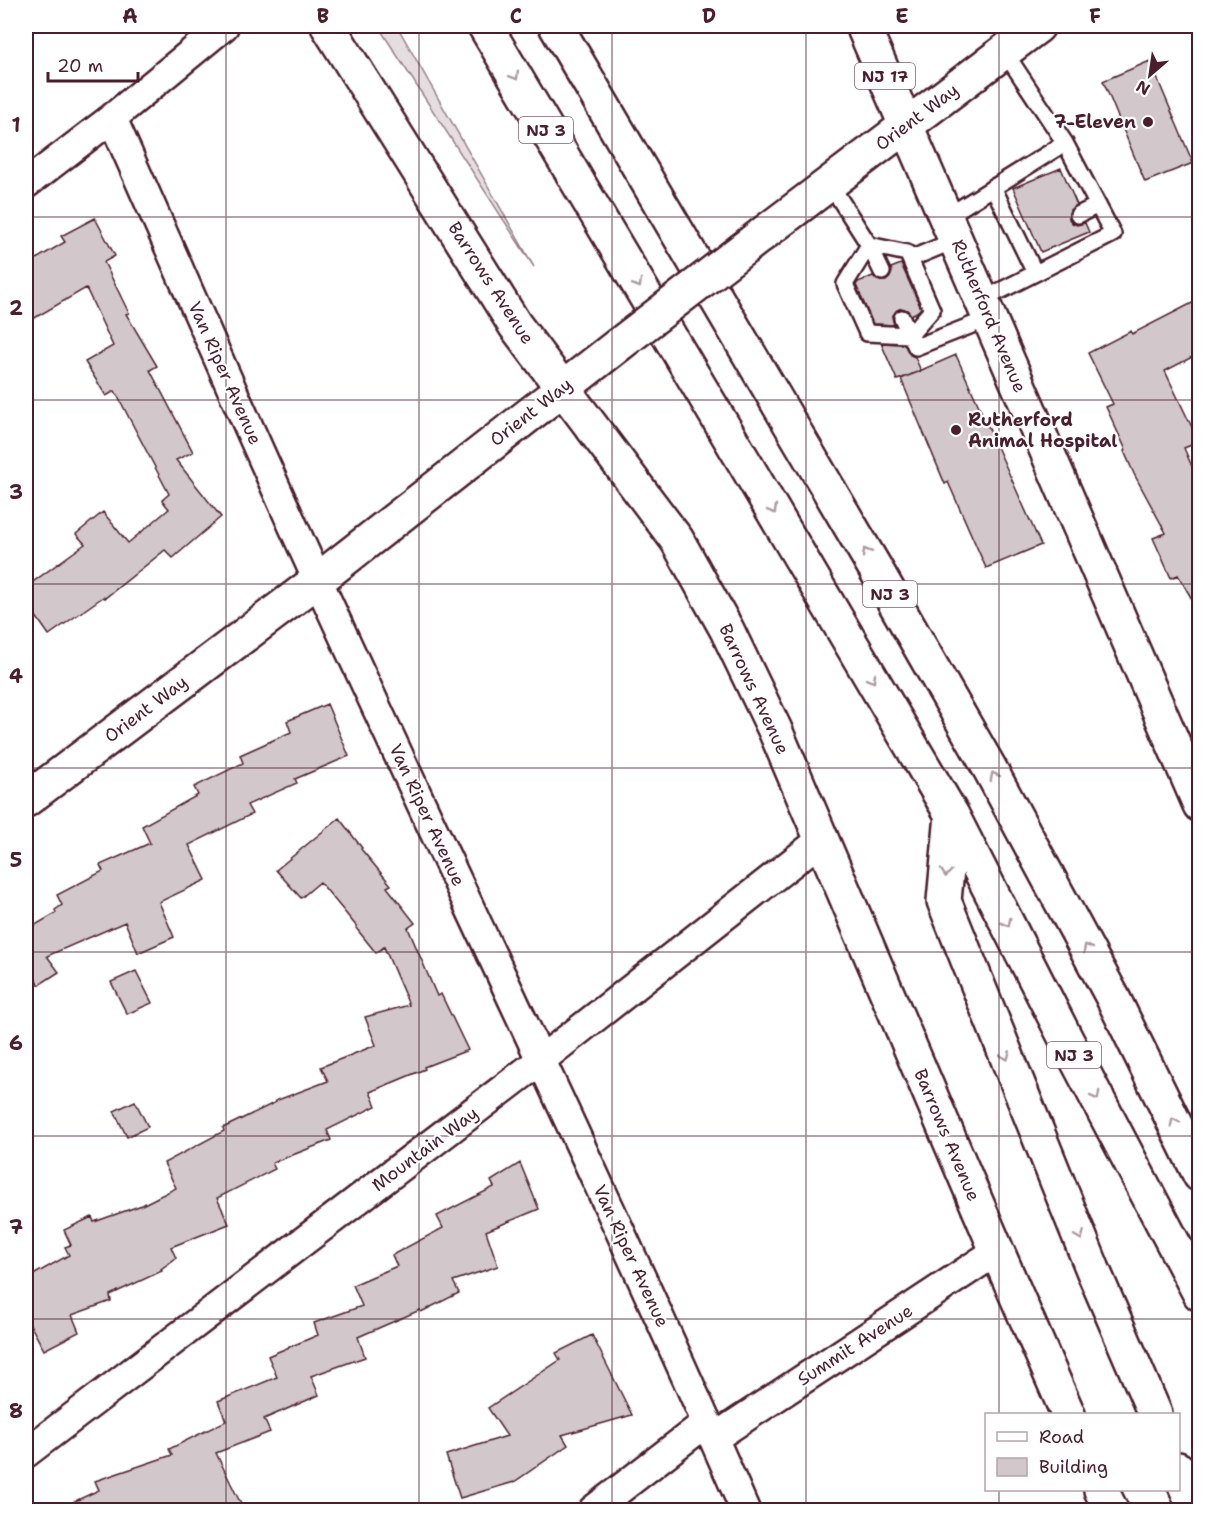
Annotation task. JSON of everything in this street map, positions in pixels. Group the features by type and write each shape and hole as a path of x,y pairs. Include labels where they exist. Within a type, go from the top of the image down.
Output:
{"main road":[{"name":"Barrows Avenue","path":"328,26 515,325 677,540 727,630 775,730 1068,1413"},
{"name":"NJ 3","path":"485,26 952,815 1200,1294"},
{"name":"NJ 3","path":"556,26 881,578 990,769 1112,996 1200,1175"},
{"name":"Rutherford Avenue","path":"863,26 1200,805"},
{"name":"Orient Way","path":"26,800 318,580 562,388 1038,26"},
{"path":"952,815 944,901 1093,1270 1155,1413"},
{"path":"1180,1471 1196,1510"},
{"path":"1101,1491 1110,1510"}],"street":[{"path":"26,184 112,118 224,26"},
{"name":"Van Riper Avenue","path":"112,118 318,580 541,1060 745,1510"},
{"name":"Mountain Way","path":"26,1453 541,1060 821,840"},
{"name":"Summit Avenue","path":"593,1510 710,1430 997,1251"}],"lane":[{"path":"902,318 916,347 986,309 1035,273 1113,234 1098,205 1071,173 1065,143 1004,51"},
{"path":"910,259 951,228 993,187 1065,143"},
{"path":"830,184 869,245 882,272"},
{"path":"993,187 1011,209 1026,242 1035,273"},
{"path":"1078,215 1098,205"},
{"path":"869,245 907,253 910,259 932,310 910,335"},
{"path":"869,245 845,284 867,333 910,335"}],"shaded area":[{"path":"378,26 397,26 534,267"}],"building":[{"name":"7-Eleven","path":"1150,61 1193,163 1145,182 1103,81"},
{"path":"1061,168 1077,205 1070,210 1069,219 1077,225 1085,223 1089,232 1041,252 1013,188"},
{"path":"95,218 115,256 104,262 129,313 126,314 157,366 150,370 193,452 176,460 221,517 173,558 165,550 105,598 103,597 49,635 26,602 26,587 85,544 76,534 103,512 128,543 169,509 162,500 169,494 115,391 106,396 85,362 113,346 86,288 26,323 26,265 65,242 61,236"},
{"path":"901,264 921,308 911,315 902,308 897,310 892,317 894,325 873,324 856,285 873,276 877,280 886,281 892,272 891,268"},
{"path":"1200,299 1200,353 1165,371 1199,442 1184,448 1200,485 1200,613 1178,575 1171,578 1153,538 1166,533 1124,451 1126,450 1106,407 1113,404 1088,353 1131,331 1132,334"},
{"path":"881,343 904,344 910,355 915,357 921,371 897,380"},
{"name":"Rutherford Animal Hospital","path":"956,355 1041,545 986,568 948,482 945,484 901,379"},
{"path":"327,704 349,756 295,779 297,783 247,805 252,814 189,845 206,880 159,902 174,937 138,953 125,922 47,956 59,972 39,985 34,976 26,981 26,928 27,930 56,913 55,910 62,905 57,895 103,871 100,865 150,843 142,826 198,795 194,787 243,763 240,755 291,732 287,721"},
{"path":"339,818 391,885 387,887 415,923 408,928 437,996 441,994 468,1050 370,1092 376,1106 327,1130 331,1140 272,1163 275,1169 217,1198 229,1224 171,1247 176,1258 161,1269 162,1271 110,1295 111,1301 72,1315 79,1332 44,1350 26,1317 26,1279 69,1255 65,1247 71,1245 64,1230 92,1217 94,1222 142,1205 176,1188 164,1163 275,1101 328,1081 321,1067 376,1045 365,1017 409,1005 384,947 376,953 320,882 301,898 276,870"},
{"path":"136,971 152,1003 127,1014 111,982"},
{"path":"135,1101 148,1127 127,1137 114,1111"},
{"path":"520,1163 539,1209 486,1231 498,1266 453,1281 459,1293 421,1312 420,1310 358,1337 365,1357 311,1376 319,1395 264,1419 270,1432 216,1453 241,1504 227,1510 56,1510 99,1490 95,1481 172,1455 169,1449 226,1421 218,1401 277,1377 268,1356 318,1335 314,1323 362,1306 353,1285 397,1266 392,1255 443,1228 437,1216 494,1187 491,1181"},
{"path":"592,1335 632,1415 562,1435 568,1445 514,1482 460,1498 446,1455 507,1436 488,1408 560,1360 556,1353"}],"place":[{"name":"7-Eleven","path":"1148,122"},
{"name":"Rutherford Animal Hospital","path":"956,430"}]}
